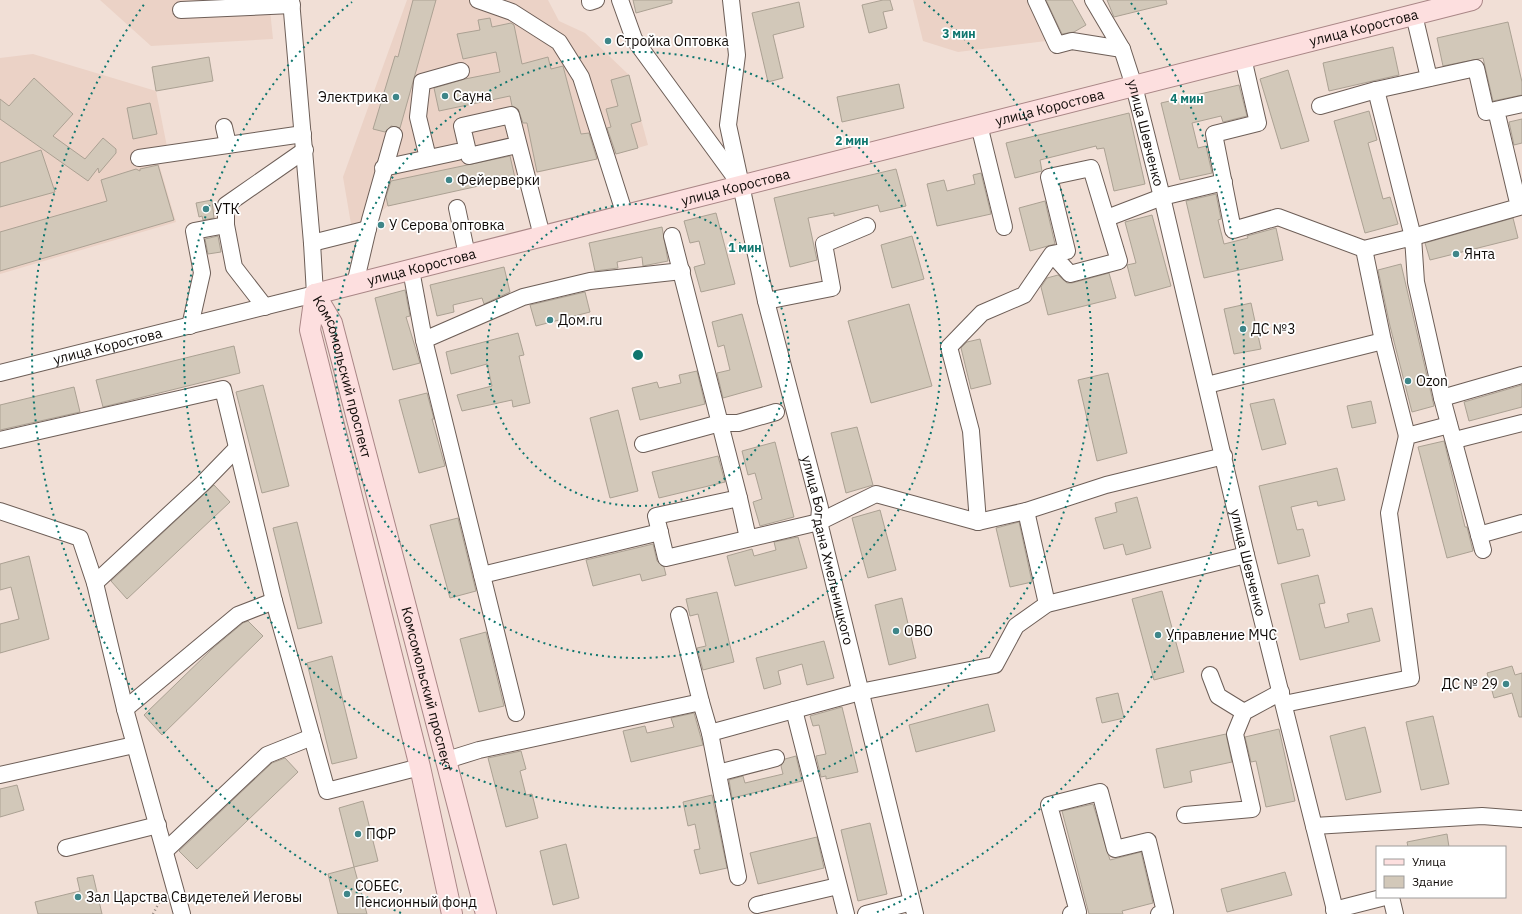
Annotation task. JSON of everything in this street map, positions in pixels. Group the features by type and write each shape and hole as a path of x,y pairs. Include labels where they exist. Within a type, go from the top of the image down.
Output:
{"main road":[{"name":"улица Коростова","path":"315,294 1472,0"},
{"name":"Комсомольский проспект","path":"315,294 332,323 486,914"},
{"name":"Комсомольский проспект","path":"315,294 310,330 420,767 452,914"}],"street":[{"path":"478,0 512,12 559,42 581,77 625,215"},
{"path":"590,0 590,2 596,0"},
{"path":"620,0 634,39 741,186"},
{"name":"улица Богдана Хмельницкого","path":"731,0 737,55 728,125 766,301 820,508 819,522 914,908"},
{"path":"1036,0 1057,45 1072,41 1122,49"},
{"path":"1093,0 1122,49 1134,86"},
{"path":"181,10 292,3 304,134 315,294"},
{"path":"1414,15 1429,78"},
{"path":"1243,58 1258,123 1214,134 1233,230 1278,218 1364,249 1521,213 1496,110"},
{"path":"1320,106 1376,90 1476,68 1486,112 1522,104"},
{"path":"428,158 418,117 422,82 461,70"},
{"name":"улица Шевченко","path":"1134,86 1224,456 1246,555 1283,698 1335,913"},
{"name":"улица Шевченко","path":"1134,86 1335,913"},
{"path":"1376,90 1413,237 1416,282 1442,398 1449,425 1455,440 1481,543 1522,523"},
{"path":"979,125 1004,227"},
{"path":"224,127 228,144"},
{"path":"139,158 304,134"},
{"path":"355,284 383,168 394,135"},
{"path":"517,145 542,236"},
{"path":"265,307 234,267 226,225 226,205 305,150"},
{"path":"383,168 458,152"},
{"path":"978,522 971,431 949,347 982,313 1024,295 1052,254 1067,251 1048,177 1091,168 1119,260 1070,274 1052,254"},
{"path":"1107,218 1162,197 1224,182"},
{"path":"457,208 467,256"},
{"path":"190,326 202,273 194,231 226,225"},
{"path":"766,301 832,288 824,244 867,226"},
{"path":"312,243 368,229"},
{"path":"672,236 748,538"},
{"path":"1185,816 1252,809 1234,734 1244,712 1283,698 1411,678 1389,513 1407,436 1383,341 1364,249"},
{"path":"411,270 424,340 516,713"},
{"path":"424,340 522,298 590,281 682,271"},
{"name":"улица Коростова","path":"0,373 315,294"},
{"path":"1207,385 1383,341"},
{"path":"1442,398 1522,375"},
{"path":"0,440 223,389 236,449 274,601 327,790 420,767"},
{"path":"643,444 720,422 738,423 776,412"},
{"path":"1455,440 1522,423"},
{"path":"1407,436 1449,425"},
{"path":"95,583 202,484 236,449"},
{"path":"739,498 656,516 666,558 819,522 876,494 978,522 1026,511 1106,485 1224,456"},
{"path":"0,511 80,538 95,583 134,745 158,825 182,914"},
{"path":"1026,511 1047,604"},
{"path":"482,575 660,532"},
{"path":"710,732 860,692 995,664 1016,626 1047,604 1246,555"},
{"path":"125,709 238,615 274,601"},
{"path":"679,615 710,732 738,877"},
{"path":"1210,675 1218,696 1244,712"},
{"path":"447,760 479,750 701,702"},
{"path":"794,710 846,914"},
{"path":"165,851 267,754 312,737"},
{"path":"0,775 134,745"},
{"path":"718,774 776,758"},
{"path":"1071,914 1078,912 1049,805 1100,792 1115,849 1148,841 1166,912 1158,914"},
{"path":"1314,826 1482,816 1522,820"},
{"path":"66,848 158,825"},
{"path":"757,905 838,886"},
{"path":"1335,913 1382,898"},
{"path":"1391,898 1395,914"},
{"path":"866,914 914,908"}],"shaded area":[{"path":"100,0 269,0 273,39 151,46"},
{"path":"407,0 548,0 559,21 585,33 629,75 648,145 603,158 388,206 370,220 351,224 343,177"},
{"path":"913,0 1029,0 1046,41 958,52 923,41"},
{"path":"33,54 156,91 167,147 158,161 176,222 0,274 0,58"}],"building":[{"path":"413,0 436,0 400,128 391,126 385,132 373,129 395,56 398,57"},
{"path":"633,0 672,0 672,3 636,13"},
{"path":"883,0 890,0 893,10 883,12 887,28 869,33 862,5"},
{"path":"1046,0 1072,0 1086,25 1074,32 1062,34"},
{"path":"1107,0 1166,0 1167,4 1114,17"},
{"path":"799,2 804,27 773,35 783,78 768,82 752,13"},
{"path":"490,18 492,27 511,23 514,25 522,64 548,57 551,69 563,66 581,134 589,133 597,159 537,172 527,123 523,123 518,109 512,106 510,96 439,111 434,88 465,79 500,72 496,52 463,59 457,34 480,30 478,20"},
{"path":"1508,22 1522,82 1522,95 1493,101 1483,58 1443,66 1437,38"},
{"path":"1393,47 1399,75 1329,91 1323,63"},
{"path":"209,57 213,81 156,91 152,67"},
{"path":"1288,70 1309,141 1281,149 1260,79"},
{"path":"629,75 641,121 631,124 638,148 616,154 607,128 611,127 606,109 618,106 611,80"},
{"path":"34,78 73,114 53,136 85,159 103,138 116,149 116,153 99,173 98,168 88,181 0,119 0,99 9,106"},
{"path":"899,84 904,108 842,122 837,97"},
{"path":"1239,85 1247,116 1223,122 1221,116 1192,123 1198,148 1206,146 1212,173 1180,180 1161,103"},
{"path":"150,103 157,134 133,139 127,108"},
{"path":"1369,111 1377,140 1368,143 1383,199 1390,197 1398,224 1365,233 1334,121"},
{"path":"1129,113 1145,184 1114,191 1104,148 1097,149 1096,146 1040,160 1042,171 1015,178 1006,143"},
{"path":"1522,119 1522,143 1514,145 1509,122"},
{"path":"41,150 55,192 0,207 0,163"},
{"name":"Фейерверки","path":"510,156 515,178 388,206 386,197 391,181"},
{"path":"158,165 174,220 0,271 0,232 107,201 101,180 136,169 140,171 140,169"},
{"path":"896,169 906,206 880,212 878,205 834,216 834,213 808,218 817,260 790,267 774,198"},
{"path":"981,173 991,214 937,226 927,184 944,180 947,191 975,184 973,175"},
{"path":"1216,194 1221,219 1218,220 1224,244 1248,238 1247,236 1276,228 1283,260 1204,278 1186,201"},
{"name":"УТК","path":"212,200 214,218 203,220 202,216 199,217 196,203"},
{"path":"1045,201 1055,244 1030,251 1019,208"},
{"path":"716,213 735,284 701,292 694,267 705,264 699,241 690,243 684,221"},
{"path":"1152,215 1171,286 1135,296 1127,265 1136,263 1125,222"},
{"path":"1513,218 1518,238 1430,260 1425,243"},
{"path":"662,227 668,261 643,266 642,257 617,262 618,268 595,271 589,243"},
{"path":"218,236 221,252 208,254 205,239"},
{"path":"912,236 924,279 892,288 881,245"},
{"path":"1401,264 1434,406 1412,412 1390,326 1378,270"},
{"path":"504,267 510,292 484,304 482,298 453,305 454,312 437,316 430,285"},
{"path":"1109,273 1116,298 1048,315 1041,287 1047,278 1058,275 1067,283 1072,283"},
{"path":"405,290 410,316 406,317 420,363 393,370 375,298"},
{"path":"585,292 590,312 536,326 530,305"},
{"name":"ДС №3","path":"1251,303 1261,349 1234,354 1224,309"},
{"path":"909,304 932,386 871,403 848,321"},
{"path":"742,314 762,387 723,398 717,373 730,370 724,345 718,347 712,322"},
{"path":"518,333 524,355 519,356 530,403 513,407 512,400 462,411 457,395 492,386 487,364 451,374 446,352"},
{"path":"980,339 991,384 971,389 961,348 967,342"},
{"path":"234,346 240,373 103,407 96,380"},
{"path":"697,371 705,404 640,420 632,388 657,382 659,388 681,383 679,375"},
{"path":"1108,373 1127,453 1097,461 1078,380"},
{"path":"263,385 289,486 262,493 236,392"},
{"path":"1522,385 1522,407 1469,421 1464,402"},
{"path":"74,387 80,412 0,430 0,405"},
{"path":"427,393 434,419 432,419 445,466 419,473 399,400"},
{"path":"1274,399 1286,444 1262,450 1250,404"},
{"path":"1371,401 1376,423 1352,428 1347,406"},
{"path":"618,410 638,491 610,498 590,418"},
{"path":"857,427 873,485 846,493 831,433"},
{"path":"1444,441 1465,527 1467,527 1473,551 1447,558 1418,447"},
{"path":"775,442 794,517 760,526 753,502 762,499 755,473 748,475 742,451"},
{"path":"718,456 725,482 659,498 652,472"},
{"path":"1337,468 1345,500 1318,506 1317,501 1291,507 1297,530 1303,529 1310,556 1278,564 1259,486"},
{"path":"214,485 230,502 127,599 111,581"},
{"path":"1137,497 1151,548 1126,555 1123,544 1104,549 1095,518 1117,512 1115,503"},
{"path":"880,510 896,570 868,578 852,518"},
{"path":"458,518 476,591 450,598 430,525"},
{"path":"297,522 322,623 298,629 273,528"},
{"path":"1019,522 1032,582 1010,587 996,528"},
{"path":"798,537 807,568 735,586 727,556 752,549 754,556 776,550 774,542"},
{"path":"653,544 657,561 664,567 666,575 642,581 640,574 593,586 586,560"},
{"path":"29,556 49,639 0,653 0,624 19,619 11,587 0,590 0,564"},
{"path":"1318,575 1325,603 1319,604 1325,628 1349,622 1347,614 1372,608 1380,641 1300,660 1281,584"},
{"name":"Управление МЧС","path":"1162,591 1184,672 1154,680 1132,599"},
{"path":"717,592 734,662 703,670 697,648 706,646 698,614 690,616 686,599"},
{"name":"ОВО","path":"902,598 916,658 889,665 875,605"},
{"path":"248,621 263,636 162,735 144,715 212,649 243,623"},
{"path":"486,632 504,706 479,712 460,639"},
{"path":"824,641 834,678 807,685 802,664 778,671 781,684 764,689 756,658"},
{"path":"332,656 357,758 332,764 307,663"},
{"name":"ДС № 29","path":"1512,666 1515,675 1522,673 1522,717 1519,717 1512,693 1494,698 1487,673"},
{"path":"1118,693 1124,718 1102,723 1096,698"},
{"path":"988,704 995,731 916,752 909,725"},
{"path":"842,707 858,772 826,779 826,776 821,777 816,756 826,754 819,725 813,726 810,716"},
{"path":"694,713 703,745 631,762 623,731 645,726 647,733 674,727 671,718"},
{"path":"1433,716 1449,784 1421,790 1406,722"},
{"path":"1365,727 1381,792 1346,800 1330,736"},
{"path":"1279,729 1295,801 1266,807 1256,761 1251,762 1245,737"},
{"path":"1226,734 1232,762 1190,771 1192,782 1164,788 1156,749"},
{"path":"521,751 526,769 520,771 526,795 532,794 538,818 506,827 488,758"},
{"path":"796,756 802,781 732,798 729,780 743,776 745,783 783,774 781,766 785,759"},
{"path":"285,758 298,772 197,869 179,851 272,763"},
{"path":"17,785 24,810 0,817 0,789"},
{"path":"712,795 727,868 700,874 694,850 700,849 695,824 688,826 683,802"},
{"name":"ПФР","path":"363,801 378,861 354,867 339,808"},
{"path":"1093,804 1110,860 1141,852 1153,903 1122,911 1123,914 1089,914 1062,811"},
{"path":"870,823 887,894 858,901 841,830"},
{"path":"1447,834 1449,846 1408,846 1407,842"},
{"path":"817,837 824,868 758,884 750,853"},
{"path":"566,844 579,898 553,905 540,851"},
{"name":"СОБЕС, Пенсионный фонд","path":"354,867 367,914 338,914 328,874"},
{"path":"1285,872 1292,895 1227,912 1221,889"},
{"name":"Зал Царства Свидетелей Иеговы","path":"93,875 102,914 38,914 35,902 80,891 77,878"}],"place":[{"name":"Стройка Оптовка","path":"608,41"},
{"name":"Сауна","path":"445,96"},
{"name":"Электрика","path":"396,97"},
{"name":"Фейерверки","path":"449,180"},
{"name":"УТК","path":"206,209"},
{"name":"У Серова оптовка","path":"381,225"},
{"name":"Янта","path":"1456,254"},
{"name":"Дом.ru","path":"550,320"},
{"name":"ДС №3","path":"1243,329"},
{"name":"Ozon","path":"1408,381"},
{"name":"ОВО","path":"896,631"},
{"name":"Управление МЧС","path":"1158,635"},
{"name":"ДС № 29","path":"1506,684"},
{"name":"ПФР","path":"358,834"},
{"name":"СОБЕС, Пенсионный фонд","path":"347,894"},
{"name":"Зал Царства Свидетелей Иеговы","path":"78,897"}]}
